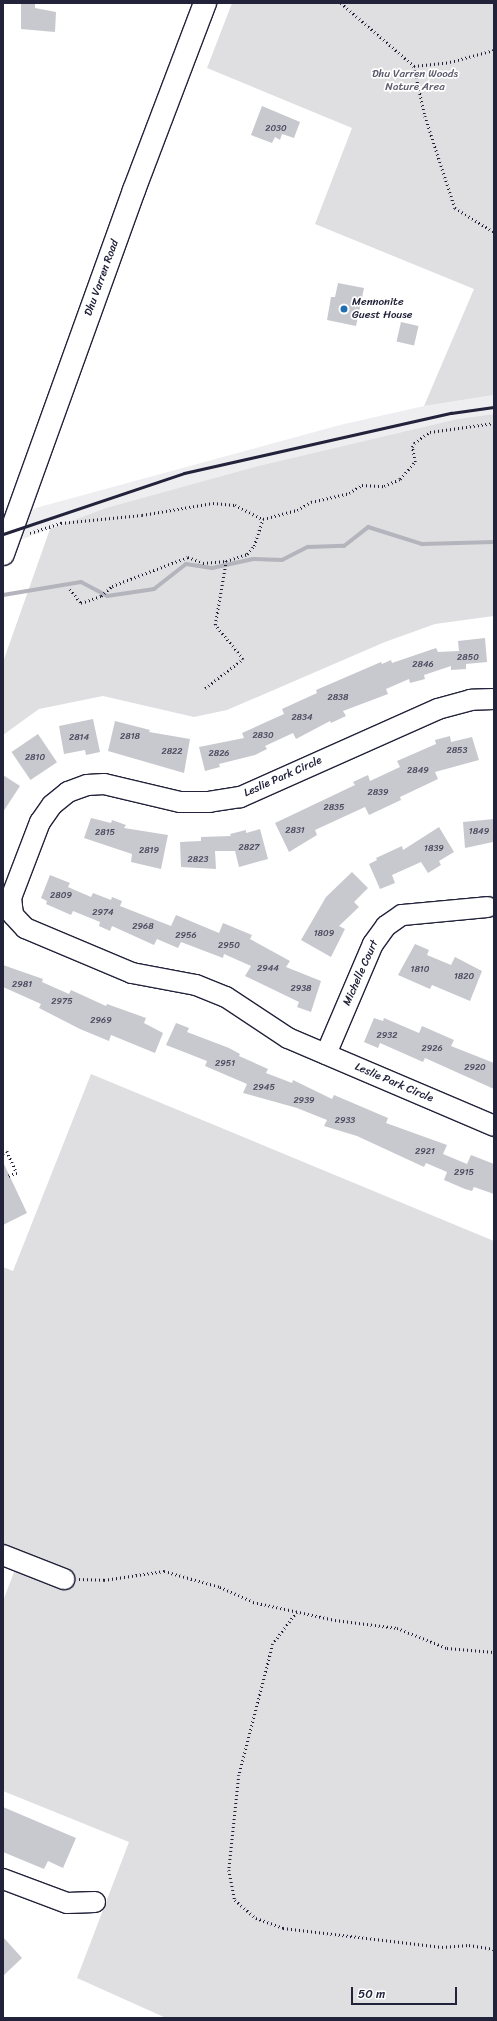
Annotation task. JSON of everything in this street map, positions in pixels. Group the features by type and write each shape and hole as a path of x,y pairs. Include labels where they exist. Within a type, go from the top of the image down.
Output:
{"main road":[{"name":"Dhu Varren Road","path":"6,545 134,190 205,3"}],"street":[{"name":"Leslie Park Circle","path":"494,699 471,700 438,709 240,797 210,802 180,802 148,796 104,784 87,785 68,792 52,805 40,822 8,906 25,928 132,973 196,985 226,997 288,1038 494,1126"},
{"name":"Michelle Court","path":"326,1054 373,944 386,926 402,916 488,907"},
{"path":"3,1555 64,1579"},
{"path":"3,1879 66,1903 95,1902"}],"path":[{"path":"341,3 414,66 425,116 455,208 494,232"},
{"path":"414,66 450,62 494,50"},
{"path":"6,545 83,520 142,515 213,503 235,505 264,519 297,510 311,502 349,493 362,485 384,486 400,479 415,462 412,447 414,443 430,432 494,423"},
{"path":"70,589 81,603 100,596 112,586 188,557 203,563 226,561 247,554 254,546 264,519"},
{"path":"206,688 243,659 215,625 226,561"},
{"path":"3,1153 7,1152 17,1173 10,1176"},
{"path":"64,1579 104,1580 164,1571 220,1587 253,1602 297,1612 397,1628 446,1648 494,1652"},
{"path":"297,1612 273,1644 239,1775 229,1870 235,1900 256,1918 283,1928 442,1947 469,1945 494,1949"}],"shaded area":[{"path":"494,395 494,414 457,419 258,466 107,508 20,540 30,510 43,506 340,425 424,406"}],"green space":[{"name":"Dhu Varren Woods Nature Area","path":"232,3 494,3 494,395 424,406 474,289 315,224 352,128 207,68"},
{"path":"494,414 494,616 435,624 385,642 227,710 194,717 103,696 39,709 3,735 3,662 50,529 106,508 258,466 457,419"},
{"path":"91,1074 494,1241 494,2018 166,2018 77,1978 129,1842 3,1791 3,1601 22,1551 3,1544 3,1267 13,1271"}],"building":[{"path":"21,3 35,4 35,8 56,12 55,32 21,29"},
{"path":"262,106 300,122 294,138 282,134 280,140 275,137 272,143 251,135"},
{"name":"Mennonite Guest House","path":"338,283 364,288 356,326 327,320 331,297 335,297"},
{"path":"401,322 419,326 414,346 397,341"},
{"path":"485,638 487,662 466,664 466,669 451,670 451,666 424,675 425,679 410,683 409,679 386,689 388,694 343,711 346,716 331,723 330,721 296,739 293,733 265,746 267,749 255,755 219,764 220,767 205,771 199,747 244,738 242,733 284,714 282,709 317,693 316,690 381,662 382,664 391,660 392,663 436,648 438,652 459,651 458,641"},
{"path":"93,719 100,752 86,755 85,750 64,754 59,726"},
{"path":"115,721 150,730 149,732 190,739 184,773 108,751"},
{"path":"38,734 57,762 30,780 11,752"},
{"path":"450,736 451,742 472,737 479,760 435,772 438,779 400,797 401,800 369,815 365,807 315,830 317,835 289,852 275,823 355,785 353,782 368,775 370,781 400,767 397,761 436,744 435,740"},
{"path":"3,775 20,786 3,812"},
{"path":"91,818 111,823 112,820 126,825 124,828 168,835 161,869 131,862 132,854 84,838"},
{"path":"494,819 493,842 465,848 463,822"},
{"path":"439,827 454,852 439,861 441,865 428,873 421,862 392,875 395,883 380,889 369,864 377,860 376,858 402,846 403,850"},
{"path":"260,829 268,859 239,867 235,851 215,851 216,869 181,867 180,842 201,841 201,837 231,836 230,834 246,830 246,833"},
{"path":"352,872 368,888 354,902 359,907 339,926 345,929 331,957 301,940 326,897"},
{"path":"50,875 70,883 68,887 91,897 93,893 111,900 112,897 122,901 120,906 171,926 176,915 219,933 223,923 252,935 250,939 290,961 286,967 321,981 311,1012 297,1007 299,1002 245,976 251,966 224,954 223,958 181,942 178,948 157,939 154,945 112,926 110,931 99,926 100,922 73,911 71,915 46,904 47,901 41,898"},
{"path":"415,944 429,950 427,955 451,965 455,957 482,971 470,1001 432,985 430,989 398,975"},
{"path":"3,965 43,979 42,982 69,994 71,990 106,1006 107,1004 146,1018 144,1023 163,1033 155,1053 111,1035 109,1041 80,1029 39,1008 41,1004 3,987"},
{"path":"374,1018 383,1021 384,1018 419,1033 422,1026 454,1040 451,1046 494,1063 494,1089 425,1058 423,1062 380,1043 378,1048 364,1042"},
{"path":"176,1023 189,1028 187,1032 229,1048 240,1054 239,1056 268,1069 266,1073 292,1083 293,1080 332,1099 334,1095 388,1118 386,1123 447,1145 443,1154 467,1164 471,1155 494,1164 494,1194 474,1187 472,1191 444,1180 447,1172 426,1163 424,1167 357,1136 324,1126 327,1120 297,1108 243,1093 247,1084 205,1066 207,1061 166,1045"},
{"path":"3,1162 27,1213 3,1225"},
{"path":"3,1807 76,1838 63,1868 48,1861 44,1869 3,1852"},
{"path":"3,1937 22,1958 3,1976"}],"waterway":[{"path":"3,595 81,582 107,596 154,589 186,564 212,568 253,559 282,560 308,547 344,546 368,527 422,544 494,542"}],"railway":[{"path":"3,534 184,473 451,413 494,407"}],"place":[{"name":"Mennonite Guest House","path":"344,309"}]}
